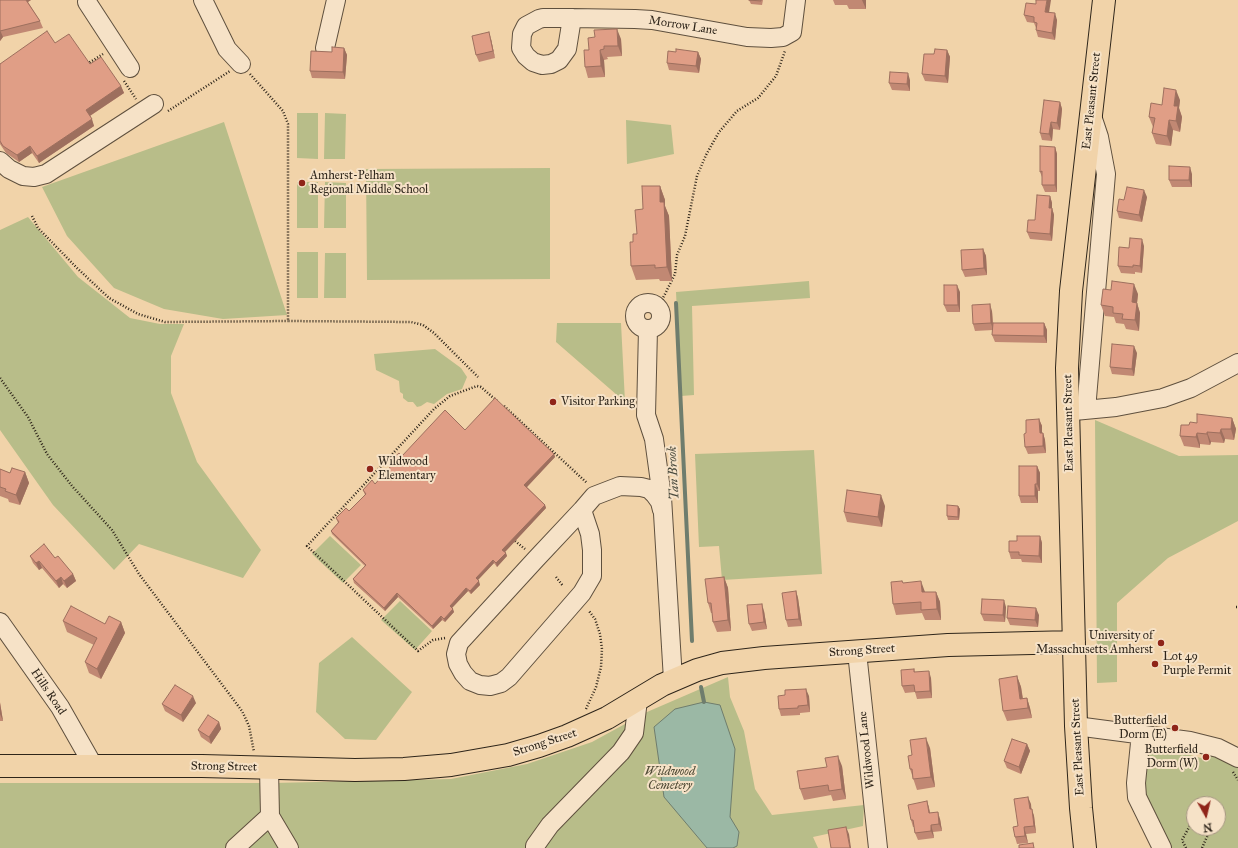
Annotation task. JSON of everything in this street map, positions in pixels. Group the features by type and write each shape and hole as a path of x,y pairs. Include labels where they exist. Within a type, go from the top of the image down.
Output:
{"main road":[{"name":"East Pleasant Street","path":"1085,848 1076,726 1074,642 1077,411 1067,368 1071,290 1104,0"},
{"name":"Strong Street","path":"0,766 264,762 331,770 427,767 480,760 525,750 567,736 607,718 654,689 673,680 697,670 730,662 764,658 956,645 1074,642"}],"street":[{"path":"203,0 227,48 241,64"},
{"path":"325,48 336,0"},
{"path":"792,32 796,0"},
{"path":"89,1 126,73"},
{"name":"Morrow Lane","path":"572,18 647,20 759,38 783,36 792,32"},
{"path":"0,160 9,169 23,176 34,177 46,174 154,109"},
{"path":"658,308 655,305 647,303 639,307 635,314 636,323 639,326 648,329 646,415 654,439 662,497 673,680"},
{"path":"1077,411 1116,407 1163,398 1191,388 1238,363"},
{"path":"582,510 590,534 592,550 592,576 582,593 509,677 500,683 490,686 480,685 470,680 463,673 458,664 456,654 459,643 594,496 620,486 641,487 656,495 662,510"},
{"name":"Hills Road","path":"0,622 60,707 93,765"},
{"name":"Wildwood Lane","path":"857,652 878,848"},
{"path":"535,848 550,825 621,752 634,734 638,700"},
{"path":"1076,726 1141,733 1206,744 1228,752 1238,758"},
{"path":"1141,733 1136,783 1137,797 1162,848"},
{"path":"264,762 270,816 288,848"},
{"path":"235,848 270,816"}],"path":[{"path":"658,308 675,274 677,255 685,236 697,176 706,155 719,132 737,111 758,98 776,76 792,32"},
{"path":"87,64 105,52"},
{"path":"126,73 154,109 241,64 283,111 288,124 288,321"},
{"path":"32,216 38,228 109,298 138,314 165,322 410,322 423,325 434,333 478,377"},
{"path":"0,378 28,417 47,454 72,486 112,530 139,574 242,711 249,726 254,750 264,762"},
{"path":"445,638 433,640 418,651 307,546 434,409 450,396 477,386 501,404 589,485"},
{"path":"515,541 525,549"},
{"path":"556,577 563,586"},
{"path":"584,714 596,687 601,667 602,649 600,634 595,619 589,611"},
{"path":"1185,848 1182,840 1186,832"},
{"path":"1202,848 1207,836"}],"green space":[{"path":"297,113 318,113 318,159 297,158"},
{"path":"325,113 346,114 345,159 324,159"},
{"path":"626,120 671,125 674,154 627,164"},
{"path":"224,122 287,315 223,319 164,309 114,288 67,236 42,187"},
{"path":"550,168 550,279 367,280 366,169"},
{"path":"297,182 318,182 318,228 297,228"},
{"path":"325,182 346,183 346,228 324,228"},
{"path":"28,217 78,277 130,318 160,324 184,324 171,356 171,393 197,462 261,550 243,578 139,544 114,570 53,505 0,430 0,230"},
{"path":"297,252 318,252 318,298 297,298"},
{"path":"325,253 346,253 346,298 324,298"},
{"path":"809,281 810,298 692,306 694,395 681,396 676,292"},
{"path":"557,323 621,323 625,402 556,342"},
{"path":"435,349 461,368 467,377 462,389 447,394 434,404 427,402 417,407 413,402 408,402 403,398 403,394 400,392 399,381 376,370 374,354"},
{"path":"1095,420 1179,456 1238,455 1238,521 1168,558 1117,603 1117,682 1097,683"},
{"path":"814,450 822,574 722,580 719,546 699,547 695,454"},
{"path":"330,536 361,565 343,583 312,554"},
{"path":"400,601 432,631 415,650 381,620"},
{"path":"352,637 412,692 376,740 345,739 316,712 319,663"},
{"name":"Wildwood Cemetery","path":"728,677 730,697 744,731 755,789 772,815 864,805 863,826 813,837 818,848 0,848 0,783 272,783 451,779 527,764 592,742 647,712"},
{"path":"1151,744 1164,746 1167,749 1201,758 1207,754 1215,755 1238,767 1238,848 1168,848 1142,787 1147,747"}],"shaded area":[{"path":"704,702 720,705 735,749 730,817 739,832 737,846 733,848 707,848 664,797 654,727 675,709"}],"building":[{"path":"0,0 26,0 40,21 0,31"},
{"path":"1036,0 1047,0 1045,12 1055,13 1052,33 1036,30 1037,23 1034,22 1034,17 1024,15 1026,3 1036,4"},
{"path":"617,29 618,46 604,46 604,49 600,50 601,66 585,67 584,50 589,50 588,38 595,37 594,30"},
{"path":"47,31 55,43 69,34 90,64 101,57 121,86 86,110 92,119 37,156 30,146 17,155 3,146 0,141 0,64"},
{"path":"489,32 493,51 476,55 472,36"},
{"path":"332,47 344,48 343,72 310,71 311,51 332,52"},
{"path":"676,49 698,52 696,66 667,63 668,51 676,52"},
{"path":"935,49 947,50 945,76 922,74 924,54 934,54"},
{"path":"890,72 908,73 907,84 889,83"},
{"path":"1164,88 1176,90 1174,106 1178,106 1176,121 1169,120 1167,136 1152,133 1155,118 1149,117 1151,103 1162,105"},
{"path":"1044,100 1060,102 1057,123 1051,122 1049,134 1040,133"},
{"path":"1040,146 1055,147 1055,185 1042,185 1042,171 1040,172"},
{"path":"1169,166 1190,167 1189,180 1169,180"},
{"path":"642,186 660,186 660,202 664,202 667,267 655,268 655,265 631,266 630,242 633,242 633,234 637,234 635,210 643,209"},
{"path":"1127,187 1144,190 1139,215 1117,211 1119,199 1124,200"},
{"path":"1037,195 1050,196 1049,208 1052,208 1050,234 1027,232 1028,220 1035,220"},
{"path":"1130,238 1142,239 1140,266 1118,266 1119,247 1129,248"},
{"path":"983,249 984,268 962,270 961,250"},
{"path":"1112,281 1134,284 1132,302 1137,303 1135,320 1122,319 1123,314 1113,313 1113,307 1101,305 1103,289 1111,290"},
{"path":"944,285 957,285 958,305 944,305"},
{"path":"990,304 991,323 973,324 972,305"},
{"path":"993,323 1044,323 1044,336 992,335"},
{"path":"1112,344 1134,346 1132,369 1110,367"},
{"path":"495,398 554,454 524,485 545,505 502,550 506,553 496,563 493,560 476,578 479,581 470,591 466,588 450,606 453,609 444,619 441,616 432,626 397,593 384,608 353,579 366,565 331,531 339,522 336,518 346,508 349,511 366,494 363,490 372,480 375,484 392,465 389,462 399,453 402,456 445,410 465,430"},
{"path":"1197,414 1232,418 1231,429 1221,429 1220,433 1197,433 1196,437 1180,436 1181,425 1189,425 1190,422 1197,423"},
{"path":"1039,419 1040,433 1043,433 1043,446 1025,447 1024,434 1026,433 1026,420"},
{"path":"1019,466 1037,466 1035,496 1019,496"},
{"path":"12,468 25,472 16,495 5,491 6,489 0,487 0,469 10,473"},
{"path":"847,490 881,495 878,517 844,512"},
{"path":"947,505 958,506 958,517 947,516"},
{"path":"1017,536 1040,536 1039,556 1019,555 1019,552 1009,552 1009,541 1017,541"},
{"path":"44,544 55,558 58,556 73,574 64,581 61,577 56,581 39,561 36,563 30,556"},
{"path":"724,577 728,620 713,622 711,603 708,603 705,579"},
{"path":"902,581 903,583 921,581 922,592 936,592 937,609 921,610 921,602 893,604 891,582"},
{"path":"796,591 799,619 786,620 782,593"},
{"path":"982,599 1004,600 1003,615 981,614"},
{"path":"762,604 764,622 749,624 747,605"},
{"path":"71,606 105,624 109,616 121,622 97,669 85,662 97,638 63,621"},
{"path":"1008,606 1036,608 1035,620 1007,618"},
{"path":"914,669 914,672 929,671 930,691 915,692 914,685 902,686 901,670"},
{"path":"1017,676 1020,699 1027,698 1028,708 1003,711 999,679"},
{"path":"175,685 193,696 181,715 162,704"},
{"path":"806,689 808,705 798,706 798,708 779,709 778,696 785,695 785,690"},
{"path":"208,715 219,722 209,737 198,730"},
{"path":"926,738 931,777 913,779 908,756 912,755 910,740"},
{"path":"1012,739 1027,744 1019,767 1004,761"},
{"path":"838,756 842,789 829,791 828,785 800,789 797,771 827,767 825,758"},
{"path":"1028,797 1030,809 1032,809 1034,826 1024,827 1025,836 1015,837 1013,827 1018,826 1014,799"},
{"path":"927,801 929,813 938,812 939,824 931,825 931,831 915,833 913,820 911,820 908,805"},
{"path":"846,827 850,848 831,848 828,830"},
{"path":"1033,843 1034,848 1019,848 1019,845"}],"waterway":[{"name":"Tan Brook","path":"676,303 692,641"},
{"name":"Tan Brook","path":"701,687 704,702"}],"place":[{"name":"Amherst-Pelham Regional Middle School","path":"302,183"},
{"name":"Visitor Parking","path":"553,402"},
{"name":"Wildwood Elementary","path":"370,469"},
{"name":"University of Massachusetts Amherst","path":"1161,643"},
{"name":"Lot 49 Purple Permit","path":"1155,664"},
{"name":"Butterfield Dorm (E)","path":"1175,728"},
{"name":"Butterfield Dorm (W)","path":"1206,757"}]}
